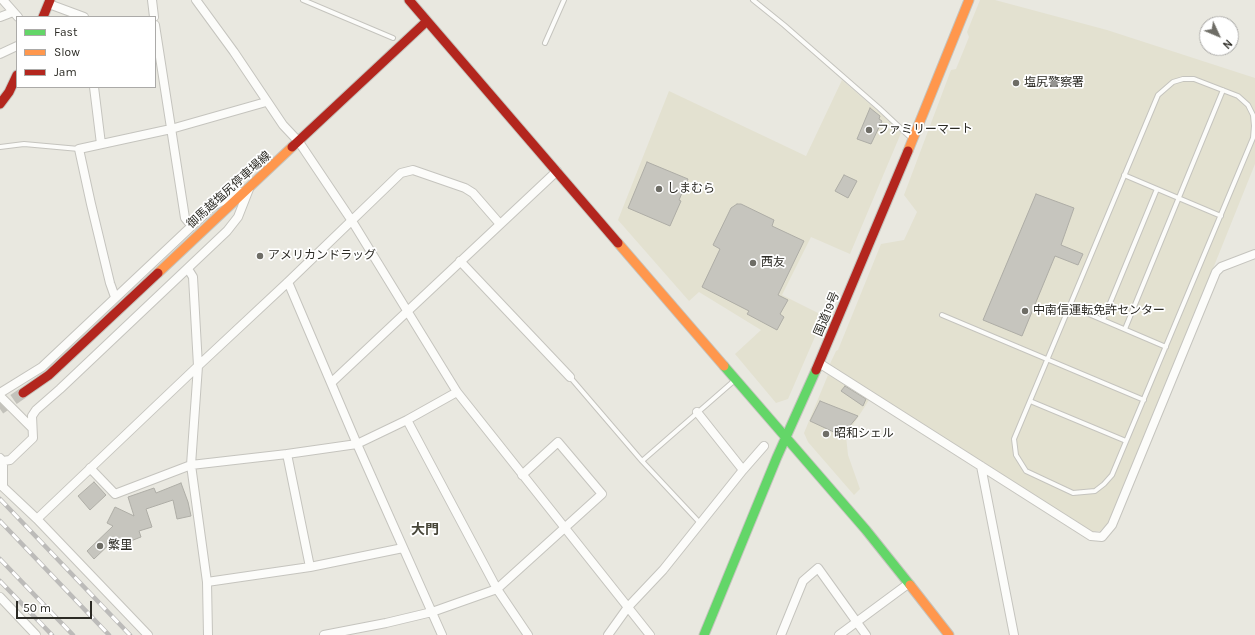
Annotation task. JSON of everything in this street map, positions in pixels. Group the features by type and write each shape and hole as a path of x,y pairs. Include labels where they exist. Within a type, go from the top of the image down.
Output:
{"main road":[{"path":"409,0 660,293 737,379 866,530 949,635"},
{"name":"国道19号","path":"704,635 786,437 883,213 969,0"},
{"path":"43,16 49,2"},
{"name":"御馬越塩尻停車場線","path":"23,393 49,374 250,188 427,21"},
{"path":"0,104 9,92 16,77"}],"street":[{"path":"0,17 15,14 3,0"},
{"path":"152,0 154,16"},
{"path":"196,0 234,52 282,126 299,142 352,221 457,392 650,635"},
{"path":"49,2 82,16"},
{"path":"156,43 185,218 191,225"},
{"path":"0,54 16,46"},
{"path":"94,88 101,144"},
{"path":"115,297 110,283 79,149 171,129 266,102"},
{"path":"37,519 401,173 413,170 473,193 500,224"},
{"path":"332,382 557,171"},
{"path":"0,393 42,366 213,206 250,188"},
{"path":"148,635 37,519 3,487 2,460 10,460 32,438 32,416 36,410 227,231 238,217 250,188"},
{"path":"819,363 1091,536 1102,537 1112,526 1216,272 1221,267 1255,254"},
{"path":"460,261 570,377"},
{"path":"188,269 193,277 198,366 191,466 207,582 208,635"},
{"path":"288,282 332,382 357,444 442,635"},
{"path":"90,468 115,494 191,466 357,444 408,420 457,392"},
{"path":"0,396 32,428"},
{"path":"697,412 743,470"},
{"path":"408,420 497,589 528,635"},
{"path":"324,635 351,632 432,612 497,589 602,494 558,442 522,475"},
{"path":"608,635 628,607 663,570 764,446"},
{"path":"287,454 310,567"},
{"path":"980,466 1014,635"},
{"path":"207,582 310,567 403,548"},
{"path":"781,635 803,581 818,568 866,635"},
{"path":"839,635 908,584"},
{"path":"0,597 36,635"}],"lane":[{"path":"303,0 393,38"},
{"path":"545,43 564,0"},
{"path":"753,0 784,25 912,139"},
{"path":"1183,79 1194,79 1238,96 1248,105 1253,115 1254,138 1112,475 1095,491 1073,493 1026,470 1016,455 1014,439 1124,175 1158,95 1173,82 1183,79"},
{"path":"1125,329 1223,90"},
{"path":"0,147 24,144 79,149"},
{"path":"1124,175 1221,216"},
{"path":"1103,320 1157,189"},
{"path":"1070,306 1166,347"},
{"path":"942,315 1144,400"},
{"path":"570,377 642,461 701,524"},
{"path":"642,461 737,379"},
{"path":"1030,401 1126,442"}],"shaded area":[{"name":"中南信運転免許センター","path":"980,0 995,0 1107,30 1255,78 1255,164 1161,398 1108,524 1100,531 1091,532 829,366 836,351 838,350 881,244 904,240 917,212 904,195 951,70 956,69 969,37 967,32"},
{"path":"842,80 901,133 850,254 811,237 782,295 824,316 788,399 776,403 735,354 761,330 699,292 689,301 618,220 669,91 806,156"},
{"name":"昭和シェル","path":"828,375 869,400 846,436 848,455 860,489 854,495 808,442 804,433"}],"building":[{"name":"ファミリーマート","path":"870,108 880,116 879,119 882,121 871,144 857,139"},
{"name":"しまむら","path":"647,162 688,179 679,200 681,201 670,226 628,208"},
{"path":"844,175 857,181 848,198 835,191"},
{"path":"1036,194 1074,208 1061,245 1083,254 1078,265 1055,256 1022,336 983,320"},
{"name":"西友","path":"737,204 741,204 774,220 772,226 804,241 778,295 788,300 780,314 784,317 777,330 747,314 749,311 702,287 720,249 713,245 731,208"},
{"path":"845,386 866,399 863,406 841,391"},
{"path":"820,401 858,416 844,433 839,431 838,434 810,421"},
{"path":"94,482 106,495 90,510 78,496"},
{"path":"181,483 191,516 177,519 173,500 146,509 152,527 139,531 141,537 119,547 116,538 94,559 87,551 113,526 107,523 115,507 134,516 128,497 154,488 156,493"}],"tunnel":[{"path":"0,409 23,393"}],"railway":[{"path":"0,499 130,635"},
{"path":"0,521 109,635"},
{"path":"0,559 73,635"},
{"path":"0,581 52,635"}],"traffic: fast":[{"path":"724,366 866,530 910,585"},
{"path":"704,635 777,457 816,370"}],"traffic: slow":[{"path":"908,151 969,0"},
{"path":"158,273 292,147"},
{"path":"618,243 724,366"},
{"path":"910,585 949,635"}],"traffic: jam":[{"path":"43,16 50,0"},
{"path":"409,0 618,243"},
{"path":"292,147 427,21"},
{"path":"0,104 9,92 16,77"},
{"path":"816,370 908,151"},
{"path":"23,393 49,375 158,273"}],"place":[{"name":"塩尻警察署","path":"1016,83"},
{"name":"ファミリーマート","path":"869,130"},
{"name":"しまむら","path":"659,189"},
{"name":"アメリカンドラッグ","path":"260,256"},
{"name":"西友","path":"753,263"},
{"name":"中南信運転免許センター","path":"1025,311"},
{"name":"昭和シェル","path":"826,434"},
{"name":"繁里","path":"100,546"}],"district":[{"name":"大門","path":"425,530"}]}
